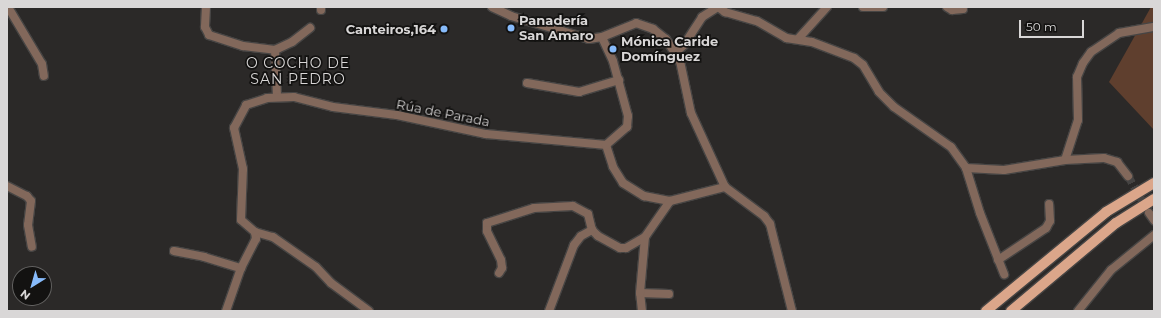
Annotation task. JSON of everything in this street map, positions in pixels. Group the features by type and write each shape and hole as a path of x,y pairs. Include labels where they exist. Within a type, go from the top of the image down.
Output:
{"main road":[{"path":"986,311 1106,212 1154,183"},
{"path":"1010,311 1116,223 1154,199"}],"street":[{"path":"8,7 42,64 44,76"},
{"path":"206,7 205,27 209,35 243,46 275,50 292,42 310,28"},
{"path":"492,7 511,16 585,38 602,37 624,27 641,24 661,34 676,52 680,61 691,113 725,187 764,216 770,224 792,311"},
{"path":"676,52 684,45 702,17 718,7 725,12 757,21 786,38 798,39 859,61 879,92 894,107 942,139 959,155 966,168 1004,274"},
{"path":"798,39 827,7"},
{"path":"863,7 883,7"},
{"path":"947,7 952,10 963,9"},
{"path":"1065,160 1078,120 1077,77 1082,63 1091,52 1119,33 1154,27"},
{"path":"602,37 612,58 628,116 627,127 606,145 617,175 627,186 644,196 670,201 725,187"},
{"path":"275,50 277,96"},
{"path":"527,83 578,92 619,80"},
{"name":"Rúa de Parada","path":"369,311 331,283 316,267 273,237 255,232 241,220 243,169 234,128 246,105 255,100 277,96 294,97 344,109 397,115 486,134 606,145"},
{"path":"966,168 1004,170 1065,160 1111,159 1122,167 1128,176"},
{"path":"7,186 31,201 28,225 32,247"},
{"path":"500,273 502,268 502,260 487,231 487,223 530,208 574,206 588,214 592,230 620,248 626,248 645,237 670,201"},
{"path":"998,260 1049,225 1049,204"},
{"path":"549,311 574,245 581,236 592,230"},
{"path":"226,311 241,268 256,239 255,232"},
{"path":"1078,311 1111,270 1154,236"},
{"path":"642,311 640,293 645,237"},
{"path":"174,251 204,257 241,268"},
{"path":"640,293 669,294"}],"shaded area":[{"path":"1151,7 1154,7 1154,130 1109,82"}],"tunnel":[{"path":"1128,176 1149,213"}],"place":[{"name":"Panadería San Amaro","path":"511,28"},
{"name":"Canteiros,164","path":"444,29"},
{"name":"Mónica Caride Domínguez","path":"613,49"}],"district":[{"name":"O COCHO DE SAN PEDRO","path":"298,72"}]}
